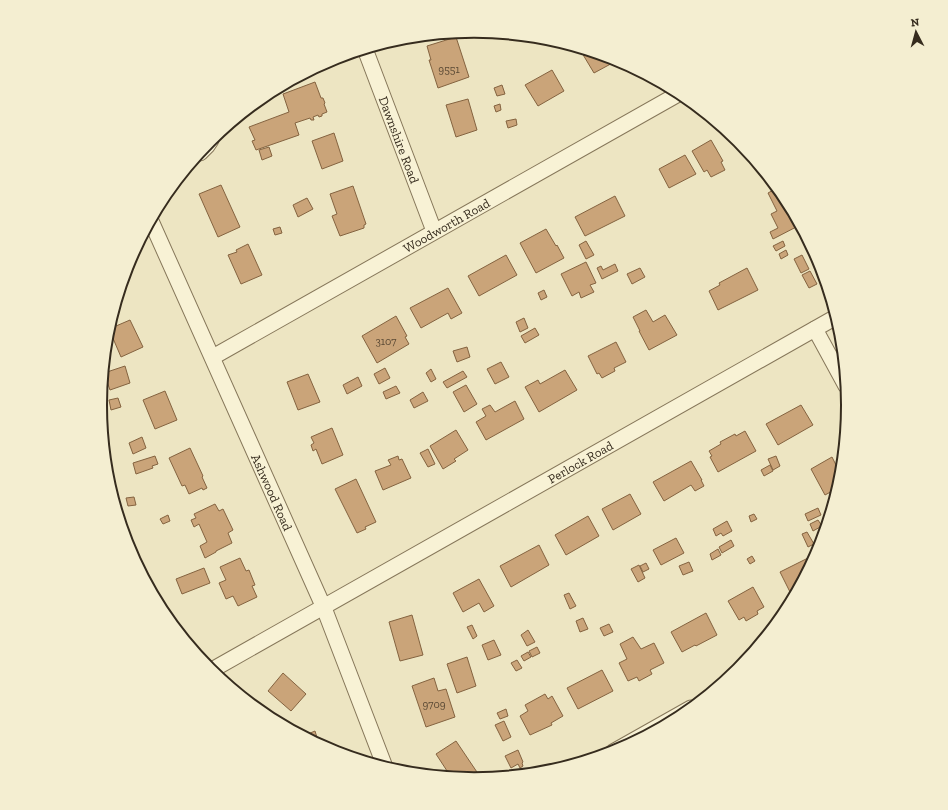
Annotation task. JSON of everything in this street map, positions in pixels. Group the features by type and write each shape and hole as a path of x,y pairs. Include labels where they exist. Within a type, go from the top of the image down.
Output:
{"street":[{"name":"Dawnshire Road","path":"367,54 434,231"},
{"name":"Woodworth Road","path":"213,358 434,231 673,97"},
{"name":"Ashwood Road","path":"154,226 324,608 382,760"},
{"name":"Perlock Road","path":"217,667 831,320"},
{"path":"815,329 839,374"}],"building":[{"path":"449,39 457,39 469,77 438,88 429,60 431,60 427,46"},
{"path":"583,55 610,64 594,73"},
{"path":"552,70 564,91 538,106 525,85"},
{"path":"315,82 321,98 323,98 325,103 327,112 322,114 322,116 319,117 318,115 313,117 314,120 311,120 310,118 295,123 299,135 256,150 252,141 255,140 249,127 289,112 283,94"},
{"path":"502,85 505,94 497,96 494,88"},
{"path":"468,99 477,130 456,137 446,105"},
{"path":"500,104 501,110 496,112 494,106"},
{"path":"516,119 517,125 508,128 506,121"},
{"path":"334,133 343,161 322,169 312,141"},
{"path":"711,140 723,161 721,162 725,170 711,177 707,170 704,172 692,151"},
{"path":"269,147 272,156 262,160 259,150"},
{"path":"685,155 696,174 669,188 659,169"},
{"path":"221,185 240,227 218,237 199,194"},
{"path":"353,186 366,224 364,225 364,228 340,236 332,216 337,214 330,194"},
{"path":"772,191 795,228 773,239 770,232 778,228 771,214 777,211 768,193"},
{"path":"615,196 625,216 585,236 575,217"},
{"path":"307,198 313,209 298,217 293,205"},
{"path":"280,227 282,233 275,235 273,229"},
{"path":"546,229 564,258 536,273 520,243"},
{"path":"586,241 594,255 586,259 579,245"},
{"path":"783,241 785,246 776,251 773,246"},
{"path":"248,244 262,275 241,284 228,255 237,252 236,250"},
{"path":"786,250 788,255 781,259 779,254"},
{"path":"506,255 517,275 479,296 468,276"},
{"path":"802,255 809,269 801,273 794,259"},
{"path":"586,262 596,283 590,285 594,292 581,298 579,292 572,296 561,274"},
{"path":"615,264 618,271 602,279 597,268 601,266 603,270"},
{"path":"640,268 645,277 632,284 627,274"},
{"path":"747,268 758,290 718,310 709,291 720,285 719,283"},
{"path":"810,271 817,284 809,288 802,275"},
{"path":"448,288 462,313 451,319 448,313 421,328 410,308"},
{"path":"544,290 547,297 541,300 538,293"},
{"path":"646,310 653,322 665,315 677,335 649,350 633,317"},
{"path":"396,316 407,336 405,337 409,344 377,363 362,336"},
{"path":"524,318 528,328 520,332 516,322"},
{"path":"130,320 143,347 121,357 113,339 116,326"},
{"path":"535,328 539,335 525,343 521,336"},
{"path":"616,342 626,362 614,368 615,371 602,378 599,373 597,374 588,356"},
{"path":"467,347 470,357 457,362 453,351"},
{"path":"501,362 509,377 495,384 487,369"},
{"path":"125,366 130,383 110,390 108,384 109,371"},
{"path":"385,368 390,378 379,384 374,374"},
{"path":"431,369 436,379 431,382 426,373"},
{"path":"565,370 577,390 539,412 525,387 538,380 540,384"},
{"path":"463,371 467,377 447,388 443,382"},
{"path":"308,374 320,402 298,410 287,382"},
{"path":"358,377 362,386 347,394 343,385"},
{"path":"466,385 477,404 464,412 453,392"},
{"path":"396,386 400,393 386,399 383,392"},
{"path":"165,391 177,420 155,429 143,400"},
{"path":"423,392 428,401 414,408 410,400"},
{"path":"118,398 121,407 111,410 109,400"},
{"path":"515,401 524,419 486,440 476,422 486,416 482,409 490,405 495,412"},
{"path":"801,405 813,425 778,445 766,424"},
{"path":"332,428 343,455 322,464 316,449 313,451 311,445 314,443 311,437"},
{"path":"456,430 468,450 454,459 456,461 443,469 430,446"},
{"path":"745,431 756,451 718,472 710,457 712,456 709,451 721,444 720,442 735,434 736,436"},
{"path":"142,437 146,448 133,454 129,443"},
{"path":"190,448 207,488 203,490 202,488 189,494 185,485 182,486 169,458"},
{"path":"428,449 435,464 428,467 420,453"},
{"path":"155,456 158,464 152,466 153,468 136,474 133,463"},
{"path":"398,456 399,460 402,459 411,478 383,490 375,471 391,465 388,460"},
{"path":"776,456 780,466 773,470 768,459"},
{"path":"832,457 836,465 830,492 825,495 811,469"},
{"path":"691,461 704,486 695,491 691,485 664,501 653,482"},
{"path":"770,465 773,471 764,476 761,470"},
{"path":"356,479 376,522 357,533 335,489"},
{"path":"630,494 641,514 613,530 602,509"},
{"path":"134,497 136,505 128,506 126,498"},
{"path":"215,504 219,511 223,509 233,530 228,533 232,543 205,558 200,546 207,542 199,524 194,527 191,520 196,518 194,514"},
{"path":"818,508 821,515 808,521 805,514"},
{"path":"754,514 757,519 751,522 749,516"},
{"path":"168,515 170,521 163,524 160,519"},
{"path":"588,516 599,536 566,555 555,535"},
{"path":"818,520 821,525 813,531 810,524"},
{"path":"727,521 732,531 723,536 721,533 716,536 713,529"},
{"path":"807,532 813,544 808,547 802,534"},
{"path":"676,538 684,553 661,565 653,550"},
{"path":"731,540 734,546 722,553 719,547"},
{"path":"539,545 549,565 511,587 500,566"},
{"path":"718,549 721,555 712,560 710,554"},
{"path":"752,556 755,561 750,564 747,559"},
{"path":"240,558 246,571 249,570 255,585 252,586 257,597 238,606 233,596 226,599 219,583 226,580 220,567"},
{"path":"807,559 790,592 780,572"},
{"path":"689,562 693,571 683,575 679,566"},
{"path":"646,563 649,569 643,572 640,566"},
{"path":"639,565 645,578 638,582 631,569"},
{"path":"204,568 210,583 182,594 176,579"},
{"path":"479,579 494,606 484,612 479,603 463,612 453,593"},
{"path":"753,587 764,607 757,611 758,614 746,621 744,617 739,620 728,601"},
{"path":"569,593 576,606 570,609 564,595"},
{"path":"706,613 717,635 682,652 671,632"},
{"path":"412,615 423,655 400,661 389,622"},
{"path":"583,618 588,629 580,632 576,621"},
{"path":"609,624 613,632 604,636 600,628"},
{"path":"472,625 477,636 473,639 467,627"},
{"path":"528,630 535,642 527,646 521,635"},
{"path":"633,637 641,649 654,643 664,663 650,670 652,674 639,681 637,677 628,681 619,663 627,659 620,644"},
{"path":"494,640 501,655 488,660 482,645"},
{"path":"537,647 540,653 532,657 529,651"},
{"path":"528,652 531,657 524,661 521,656"},
{"path":"467,657 476,686 457,693 447,664"},
{"path":"517,660 522,668 516,671 511,663"},
{"path":"602,670 613,691 578,709 567,688"},
{"path":"283,673 306,694 291,711 268,691"},
{"path":"434,678 438,691 446,689 455,717 426,727 412,686"},
{"path":"545,694 548,699 552,696 563,716 551,723 552,725 530,735 520,716 528,711 525,705"},
{"path":"506,709 508,716 500,719 497,713"},
{"path":"504,721 511,737 503,741 495,725"},
{"path":"315,731 317,736 312,734 310,733"},
{"path":"456,741 477,772 447,771 436,754"},
{"path":"518,750 523,766 520,768 518,764 511,768 505,756"}]}
